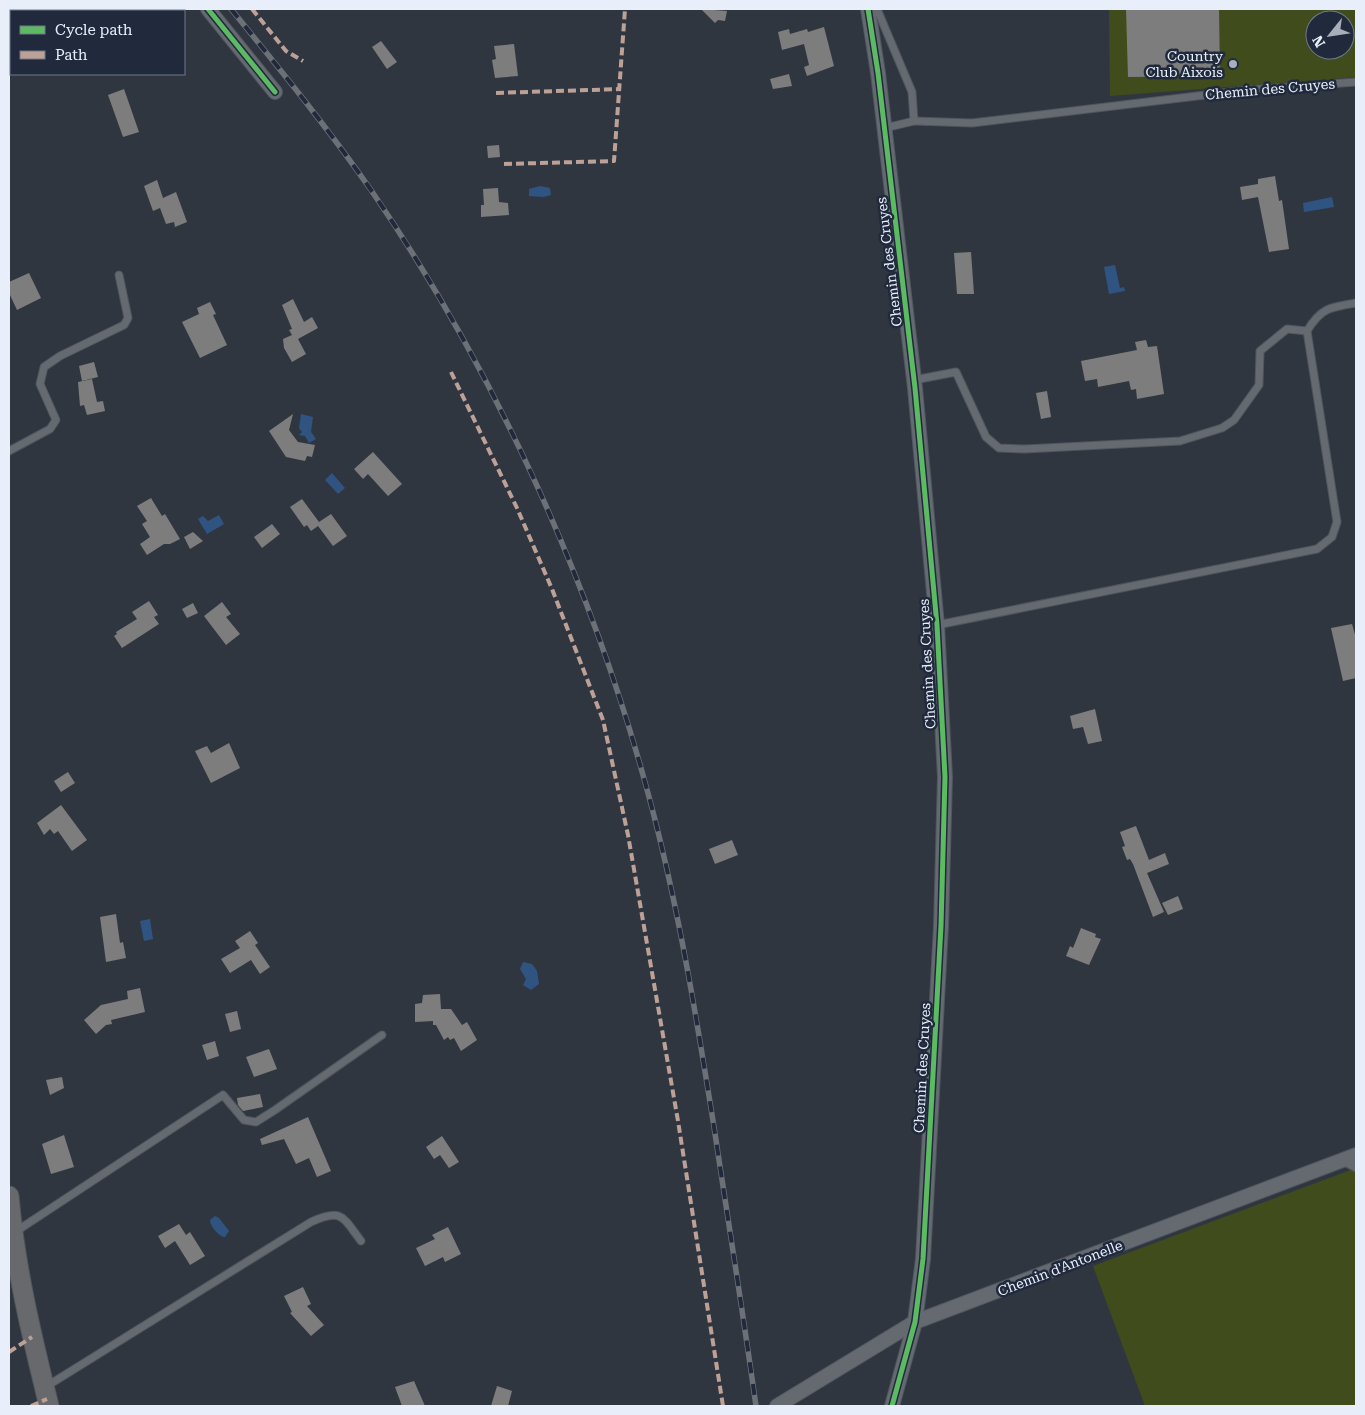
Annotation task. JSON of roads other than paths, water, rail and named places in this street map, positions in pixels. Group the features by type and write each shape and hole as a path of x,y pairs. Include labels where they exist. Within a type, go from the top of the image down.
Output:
{"main road":[{"path":"9,1196 12,1233 25,1308 49,1406"}],"street":[{"path":"208,9 275,92"},
{"name":"Chemin des Cruyes","path":"868,9 885,128 914,380 937,625 945,777 941,926 923,1259 915,1322 892,1406"},
{"name":"Chemin d'Antonelle","path":"777,1406 915,1322 1356,1155"}],"lane":[{"path":"877,9 912,92 914,121"},
{"name":"Chemin des Cruyes","path":"885,128 914,121 972,123 1247,90 1356,82"},
{"path":"9,451 50,429 56,420 40,384 44,367 60,356 124,325 128,318 119,275"},
{"path":"937,625 1318,550 1332,537 1337,522 1307,331 1315,317 1328,308 1356,303"},
{"path":"914,380 956,372 986,437 999,448 1025,449 1180,441 1222,428 1234,420 1259,385 1260,351 1287,329 1307,331"},
{"path":"12,1233 223,1096 244,1120 256,1122 382,1035"},
{"path":"1342,1160 1356,1168"},
{"path":"44,1388 311,1222 326,1215 338,1214 346,1220 361,1241"}],"water":[{"path":"540,186 550,188 551,195 543,197 529,196 529,189"},
{"path":"1332,197 1334,207 1304,212 1303,203"},
{"path":"1115,265 1120,288 1124,287 1125,291 1109,294 1104,267"},
{"path":"301,414 313,417 311,432 316,439 309,443 305,436 299,435 302,432 299,428"},
{"path":"332,473 345,488 338,494 325,480"},
{"path":"219,515 224,524 207,534 198,519 203,516 208,521"},
{"path":"150,919 153,939 144,941 140,921"},
{"path":"523,962 532,964 537,971 539,984 531,990 523,985 526,979 520,969"},
{"path":"215,1216 219,1218 229,1231 225,1237 215,1231 212,1225 210,1220"}],"railway":[{"path":"231,9 320,121 371,190 417,261 461,335 501,411 539,489 573,569 630,731 663,851 680,929 714,1127 756,1406"}],"place":[{"name":"Country Club Aixois","path":"1233,64"}]}
